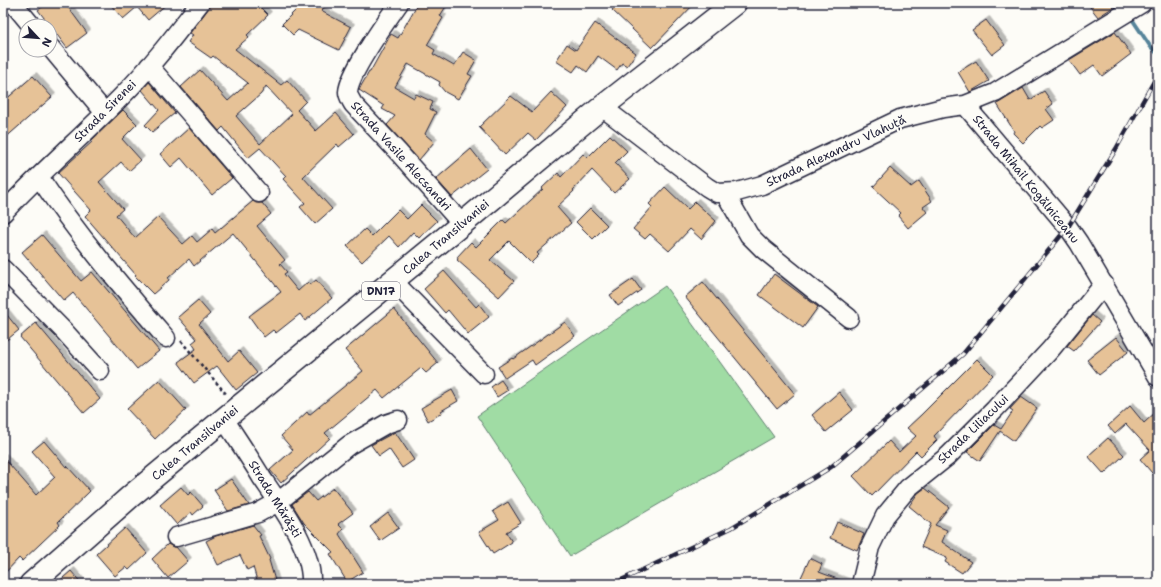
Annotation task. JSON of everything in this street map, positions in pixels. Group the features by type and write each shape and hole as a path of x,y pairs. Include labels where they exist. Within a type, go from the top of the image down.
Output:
{"highway":[{"name":"Calea Transilvaniei","path":"31,584 131,496 231,413 602,107 735,3"}],"street":[{"path":"13,3 25,18"},
{"name":"Strada Sirenei","path":"3,213 123,96 175,36 200,3"},
{"name":"Strada Vasile Alecsandri","path":"399,3 387,19 351,81 348,94 353,104 462,224"},
{"name":"Strada Alexandru Vlahuță","path":"602,107 707,188 717,193 737,192 762,185 900,119 942,108 965,105 995,93 1139,5"},
{"path":"58,57 104,113"},
{"path":"149,66 259,193"},
{"name":"Strada Mihail Kogălniceanu","path":"965,105 1079,243 1158,377"},
{"path":"39,177 56,203 166,338"},
{"path":"725,192 749,235 763,250 849,318"},
{"path":"3,269 100,370"},
{"path":"392,281 484,374"},
{"name":"Strada Liliacului","path":"861,584 870,547 885,516 908,488 948,456 995,409 1051,349 1104,284"},
{"name":"Strada Mărăști","path":"231,413 278,502 302,543 309,561 312,578 311,584"},
{"path":"176,537 258,513 278,502 349,445 386,424 398,420"}],"path":[{"path":"166,338 181,341 231,413"}],"green space":[{"path":"665,286 774,437 570,556 477,416"}],"building":[{"path":"48,3 65,3 87,33 67,48 58,36 58,18 44,18 38,10"},
{"path":"109,3 168,3 148,20 137,7 123,19"},
{"path":"210,3 256,3 268,15 247,35 249,37 235,49 281,85 287,80 306,101 297,110 316,131 336,113 354,134 339,147 337,144 303,177 332,209 315,224 300,207 305,203 283,179 286,176 260,148 248,158 223,127 219,131 181,87 200,70 228,101 248,83 213,56 211,58 188,42 193,35 190,33 208,9","holes":["266,86 292,114 260,144 236,116 261,94"]},
{"path":"303,3 328,3 321,11 351,27 339,50 298,30 293,35 282,24"},
{"path":"418,3 448,3 440,16 443,18 427,45 435,50 433,54 454,66 463,52 476,60 468,74 472,76 458,99 445,92 439,85 440,82 408,64 395,87 414,98 416,94 433,102 430,109 436,112 425,134 434,142 419,160 387,125 395,116 382,109 384,106 359,90 391,34 398,38"},
{"path":"618,3 695,3 652,48 612,10"},
{"path":"1087,3 1120,3 1098,17"},
{"path":"986,20 1005,45 992,55 972,30"},
{"path":"595,23 636,53 627,66 622,63 617,70 598,56 587,72 578,65 573,72 556,61 567,44 576,50"},
{"path":"1115,32 1131,54 1102,76 1094,65 1080,75 1069,60"},
{"path":"976,61 989,81 970,92 958,72"},
{"path":"33,76 52,97 3,140 3,102"},
{"path":"149,82 175,113 152,132 145,125 159,110 142,90"},
{"path":"1023,88 1030,100 1044,91 1053,104 1046,109 1054,120 1042,128 1040,126 1023,143 1013,133 1014,131 997,104"},
{"path":"551,92 567,107 536,140 528,133 505,155 479,127 511,96 532,112"},
{"path":"123,110 137,124 122,139 141,160 129,171 121,162 99,182 123,209 116,215 135,238 158,217 183,244 192,236 197,242 212,229 215,233 253,201 256,203 262,203 271,214 257,226 285,260 280,264 287,272 284,274 298,291 308,282 310,285 316,280 332,298 305,321 300,314 276,333 273,330 264,337 249,316 281,292 233,233 194,266 189,259 153,294 135,276 136,275 85,216 91,210 58,173 93,141 92,140"},
{"path":"189,128 232,178 212,195 181,158 171,167 160,154"},
{"path":"610,135 627,151 615,163 630,179 614,193 592,170 573,190 574,191 557,207 571,223 537,253 539,255 531,263 509,241 490,260 514,281 499,297 457,260 457,257 471,242 476,247 503,220 506,223 558,173 561,177 583,154 587,158"},
{"path":"471,149 487,169 452,197 436,179"},
{"path":"890,168 911,187 919,181 932,201 923,207 927,212 908,228 898,216 901,213 873,187"},
{"path":"665,187 688,209 695,202 716,221 701,239 690,229 669,251 650,234 645,239 633,229 652,207 649,204"},
{"path":"421,205 437,221 419,238 413,232 399,247 389,236 362,262 347,246 365,229 372,236 398,210 407,219"},
{"path":"590,208 607,225 593,239 576,222"},
{"path":"42,235 81,281 92,272 159,351 137,369 73,293 64,301 22,252"},
{"path":"444,271 476,307 479,304 489,317 468,334 448,310 445,313 424,289"},
{"path":"774,274 818,307 803,328 759,295"},
{"path":"633,279 641,290 618,306 610,295"},
{"path":"703,282 795,394 777,409 685,297"},
{"path":"198,300 210,314 199,324 228,361 239,351 257,373 236,390 217,366 194,383 178,362 196,349 192,343 197,339 178,317"},
{"path":"394,309 438,363 426,373 421,368 384,398 377,390 325,433 330,438 281,483 270,470 293,450 281,436 307,412 309,415 363,371 345,350"},
{"path":"3,310 19,330 3,343"},
{"path":"1092,315 1100,322 1074,351 1067,346"},
{"path":"565,322 575,336 535,365 532,360 505,378 498,367 512,358 513,359"},
{"path":"36,323 100,399 84,413 20,337"},
{"path":"1116,337 1128,352 1099,375 1087,360"},
{"path":"977,359 993,375 934,436 937,440 921,456 916,451 872,496 853,476 889,441 899,452 916,436 907,428"},
{"path":"159,380 186,410 155,439 127,409"},
{"path":"501,380 508,390 497,397 491,387"},
{"path":"452,390 458,401 428,421 421,408"},
{"path":"839,392 853,410 826,432 812,415"},
{"path":"1021,397 1037,408 1014,441 1000,431 980,461 967,452 994,425 1001,429 1013,411 1010,409"},
{"path":"1130,406 1144,423 1158,410 1158,480 1140,459 1150,450 1126,424 1115,434 1108,426"},
{"path":"395,432 414,460 402,468 389,449 379,456 371,445"},
{"path":"1108,438 1124,455 1104,474 1088,456"},
{"path":"44,441 66,467 67,466 90,491 58,522 60,525 22,561 19,558 3,575 3,457 36,495 55,477 32,451"},
{"path":"231,479 249,505 228,511 214,490"},
{"path":"181,487 188,495 191,492 203,506 193,515 191,512 177,525 160,505"},
{"path":"333,488 353,513 338,524 343,529 339,534 363,572 347,582 330,554 333,552 304,523 292,504 308,492 316,501"},
{"path":"925,488 949,507 935,525 947,530 942,542 971,562 962,573 945,562 947,558 921,547 931,524 909,506 918,493"},
{"path":"508,502 521,523 506,532 512,542 493,554 479,532 499,520 493,511"},
{"path":"388,513 399,528 380,541 370,527"},
{"path":"837,522 864,534 857,550 830,538"},
{"path":"253,525 261,535 259,536 270,559 269,560 276,584 258,584 253,567 247,570 240,555 218,565 206,541 216,536"},
{"path":"125,528 147,553 129,570 126,567 115,576 96,554"},
{"path":"168,544 176,547 188,561 168,578 152,559"},
{"path":"810,558 822,564 819,572 848,584 798,584"},
{"path":"71,571 82,584 56,584"}],"waterway":[{"path":"1130,16 1150,46 1158,54"}],"railway":[{"path":"613,584 731,528 831,467 963,354 1068,227 1116,149 1158,74"}]}
